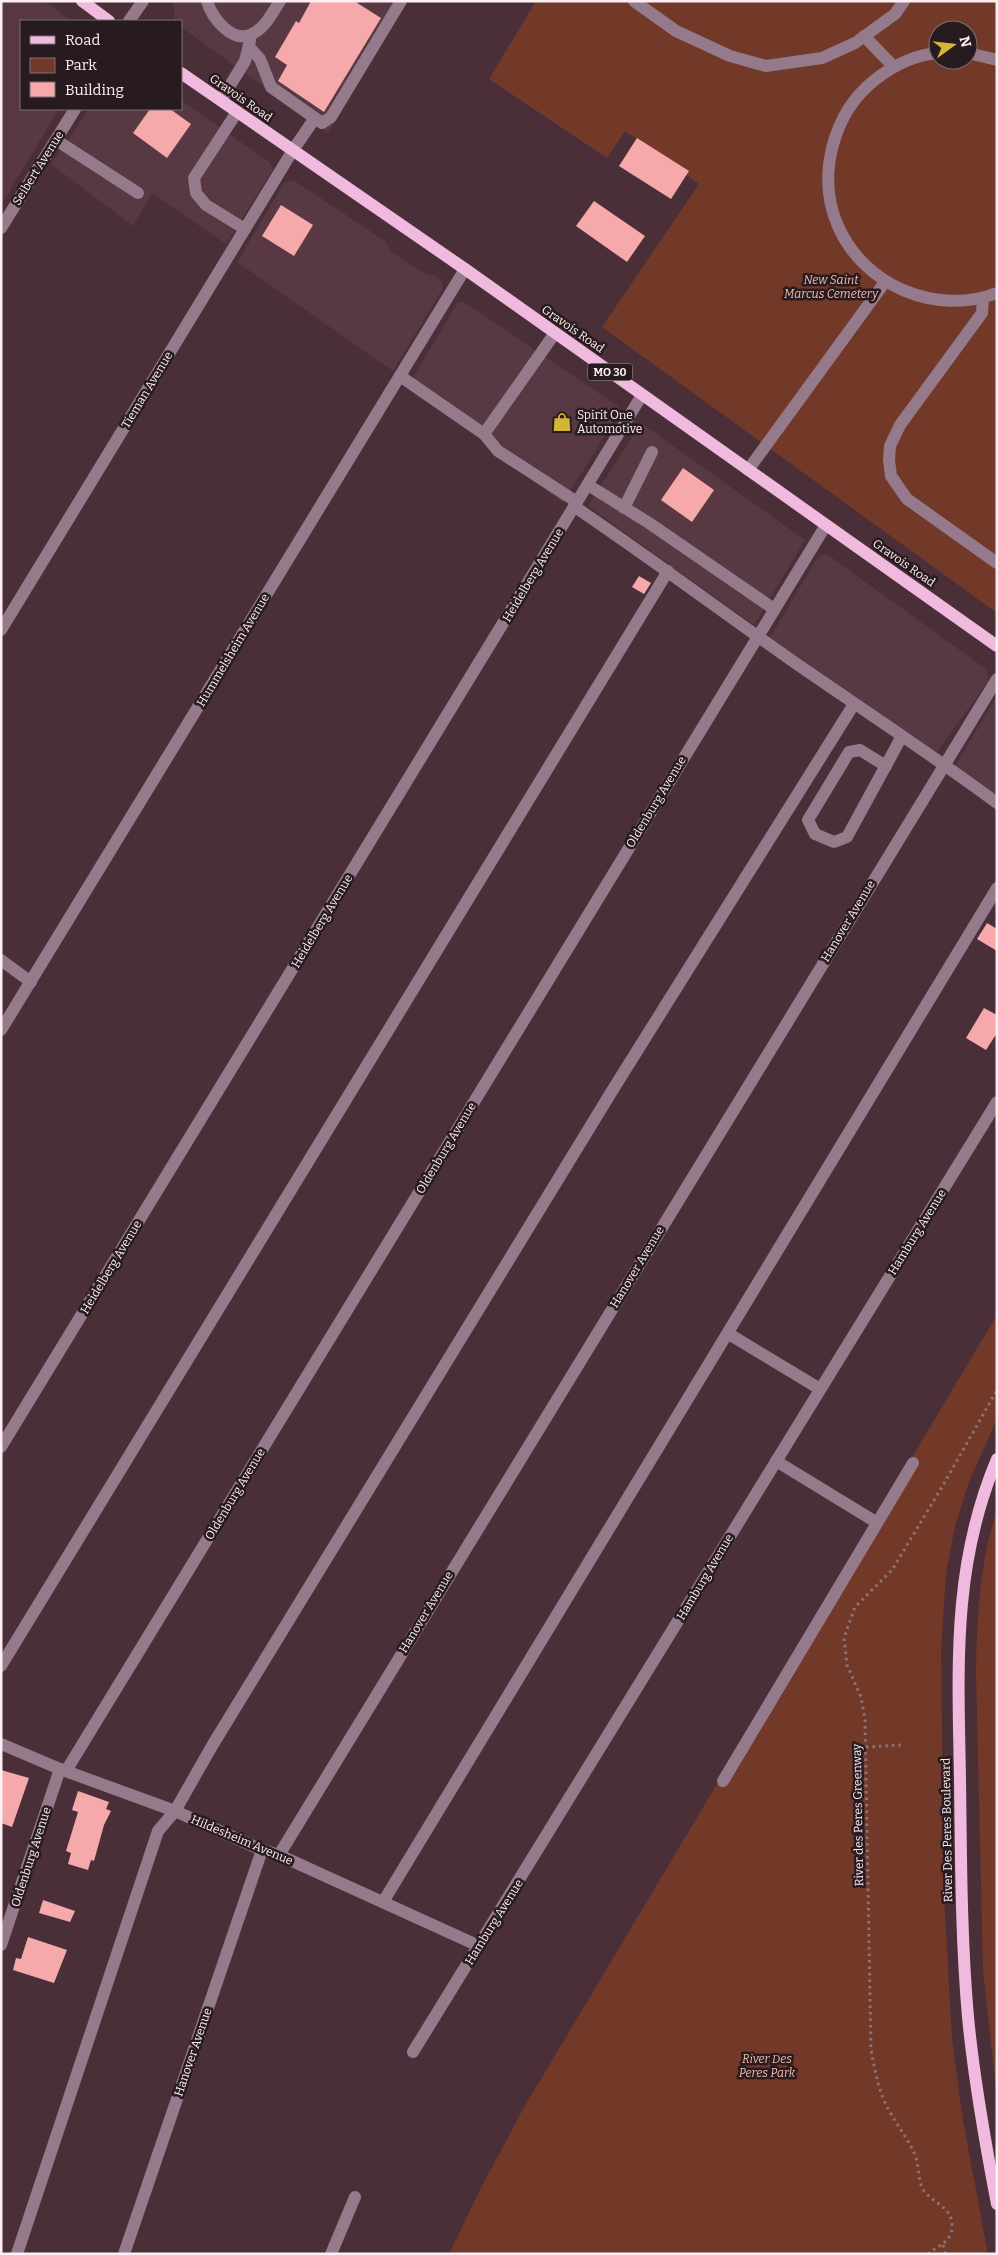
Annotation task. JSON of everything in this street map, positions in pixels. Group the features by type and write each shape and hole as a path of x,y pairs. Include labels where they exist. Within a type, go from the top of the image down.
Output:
{"main road":[{"path":"82,1 108,20"},
{"name":"Gravois Road","path":"182,74 555,333 997,646"},
{"name":"River Des Peres Boulevard","path":"997,1459 985,1489 969,1547 960,1608 958,1667 962,1901 966,1988 973,2058 997,2204"}],"street":[{"path":"131,20 143,1"},
{"path":"207,1 210,12 224,28 240,36 252,34 267,20 280,1"},
{"path":"249,47 260,59 271,87 322,123 331,117 401,1"},
{"path":"634,1 676,31 730,56 766,66 822,58 854,44 896,14 904,1"},
{"path":"221,100 245,61 252,34"},
{"path":"864,36 893,66"},
{"path":"928,54 893,66 864,88 842,118 830,153 829,190 838,226 858,257 885,282 916,296 950,302 983,298 997,292"},
{"path":"978,55 997,60"},
{"name":"Seibert Avenue","path":"1,228 74,110"},
{"path":"237,112 194,178 196,192 206,205 245,229"},
{"name":"Tieman Avenue","path":"1,630 293,150 315,118"},
{"path":"56,140 138,194"},
{"name":"Hummelsheim Avenue","path":"1,1030 465,270"},
{"path":"748,470 885,282"},
{"path":"983,298 982,313 900,425 890,446 890,460 891,476 907,499 997,563"},
{"path":"484,434 555,333"},
{"path":"400,376 484,434 498,451 576,504 757,636 944,764 997,803"},
{"name":"Heidelberg Avenue","path":"1,1447 642,395"},
{"path":"624,508 652,452"},
{"path":"588,484 649,522 774,609"},
{"name":"Oldenburg Avenue","path":"1,1945 63,1770 826,525"},
{"path":"1,1666 668,571"},
{"name":"Hanover Avenue","path":"279,1855 997,679"},
{"path":"17,2254 158,1831 176,1811 212,1746 612,1091 854,704"},
{"path":"886,766 860,750 849,752 808,820 810,828 815,834 834,842 847,837 886,766 902,736"},
{"path":"384,1902 997,888"},
{"path":"1,960 31,982"},
{"name":"Hamburg Avenue","path":"413,2052 997,1102"},
{"path":"729,1334 820,1389"},
{"path":"776,1461 876,1522"},
{"path":"723,1781 876,1522 913,1463"},
{"name":"Hildesheim Avenue","path":"1,1744 63,1770 176,1811 262,1850 279,1855 479,1946"},
{"name":"Hanover Avenue","path":"124,2254 262,1850"},
{"path":"331,2254 355,2197"}],"path":[{"name":"River des Peres Greenway","path":"943,2244 953,2228 951,2218 944,2207 925,2192 920,2182 916,2156 889,2111 877,2080 871,2050 865,1719 860,1697 846,1665 844,1638 855,1607 892,1570 997,1390"},
{"path":"866,1747 901,1746"},
{"path":"928,2254 943,2244 946,2254"}],"shaded area":[{"path":"1,1 44,1 70,20 20,20 20,110 58,110 4,200 1,198"},
{"path":"173,1 406,1 328,133 182,28 182,20 175,20"},
{"path":"182,101 269,162 273,169 226,244 152,193 133,226 51,164 88,110 182,110"},
{"path":"291,180 385,241 392,252 423,273 435,276 442,281 443,288 393,371 237,262 284,183"},
{"path":"458,302 464,302 618,406 619,413 563,503 489,448 480,436 408,386"},
{"path":"641,423 805,540 754,625 588,506"},
{"path":"821,555 828,555 986,669 988,675 987,683 937,752 770,638 817,558"},
{"path":"997,696 997,796 955,766"}],"green space":[{"name":"New Saint Marcus Cemetery","path":"536,1 997,1 997,613 602,327 699,184 625,131 607,158 489,79"},
{"name":"River Des Peres Park","path":"997,1315 997,1419 969,1482 955,1526 946,1573 941,1648 944,1897 952,2038 962,2115 988,2254 449,2254 482,2186 523,2109"},
{"path":"997,1510 997,2098 983,1970 976,1670 977,1629 983,1569"}],"building":[{"path":"311,1 354,1 381,18 324,112 278,81 287,65 275,57 296,21 299,23"},
{"path":"149,110 171,110 191,124 167,158 133,133"},
{"path":"637,138 689,171 671,199 619,166"},
{"path":"594,201 645,236 627,262 576,226"},
{"path":"281,205 313,225 294,256 262,236"},
{"path":"683,468 714,490 692,522 661,500"},
{"path":"639,576 651,583 644,594 632,587"},
{"path":"987,923 997,929 997,951 977,939"},
{"path":"984,1008 997,1015 997,1033 986,1050 966,1038"},
{"path":"1,1770 29,1778 12,1827 1,1823"},
{"path":"78,1791 109,1802 106,1809 111,1811 104,1825 94,1861 91,1860 88,1870 68,1864 71,1853 66,1851 78,1812 72,1810"},
{"path":"43,1900 75,1911 70,1922 39,1913"},
{"path":"28,1937 67,1950 54,1983 13,1970 16,1958 21,1959"}],"place":[{"name":"Spirit One Automotive","path":"562,422"}]}
